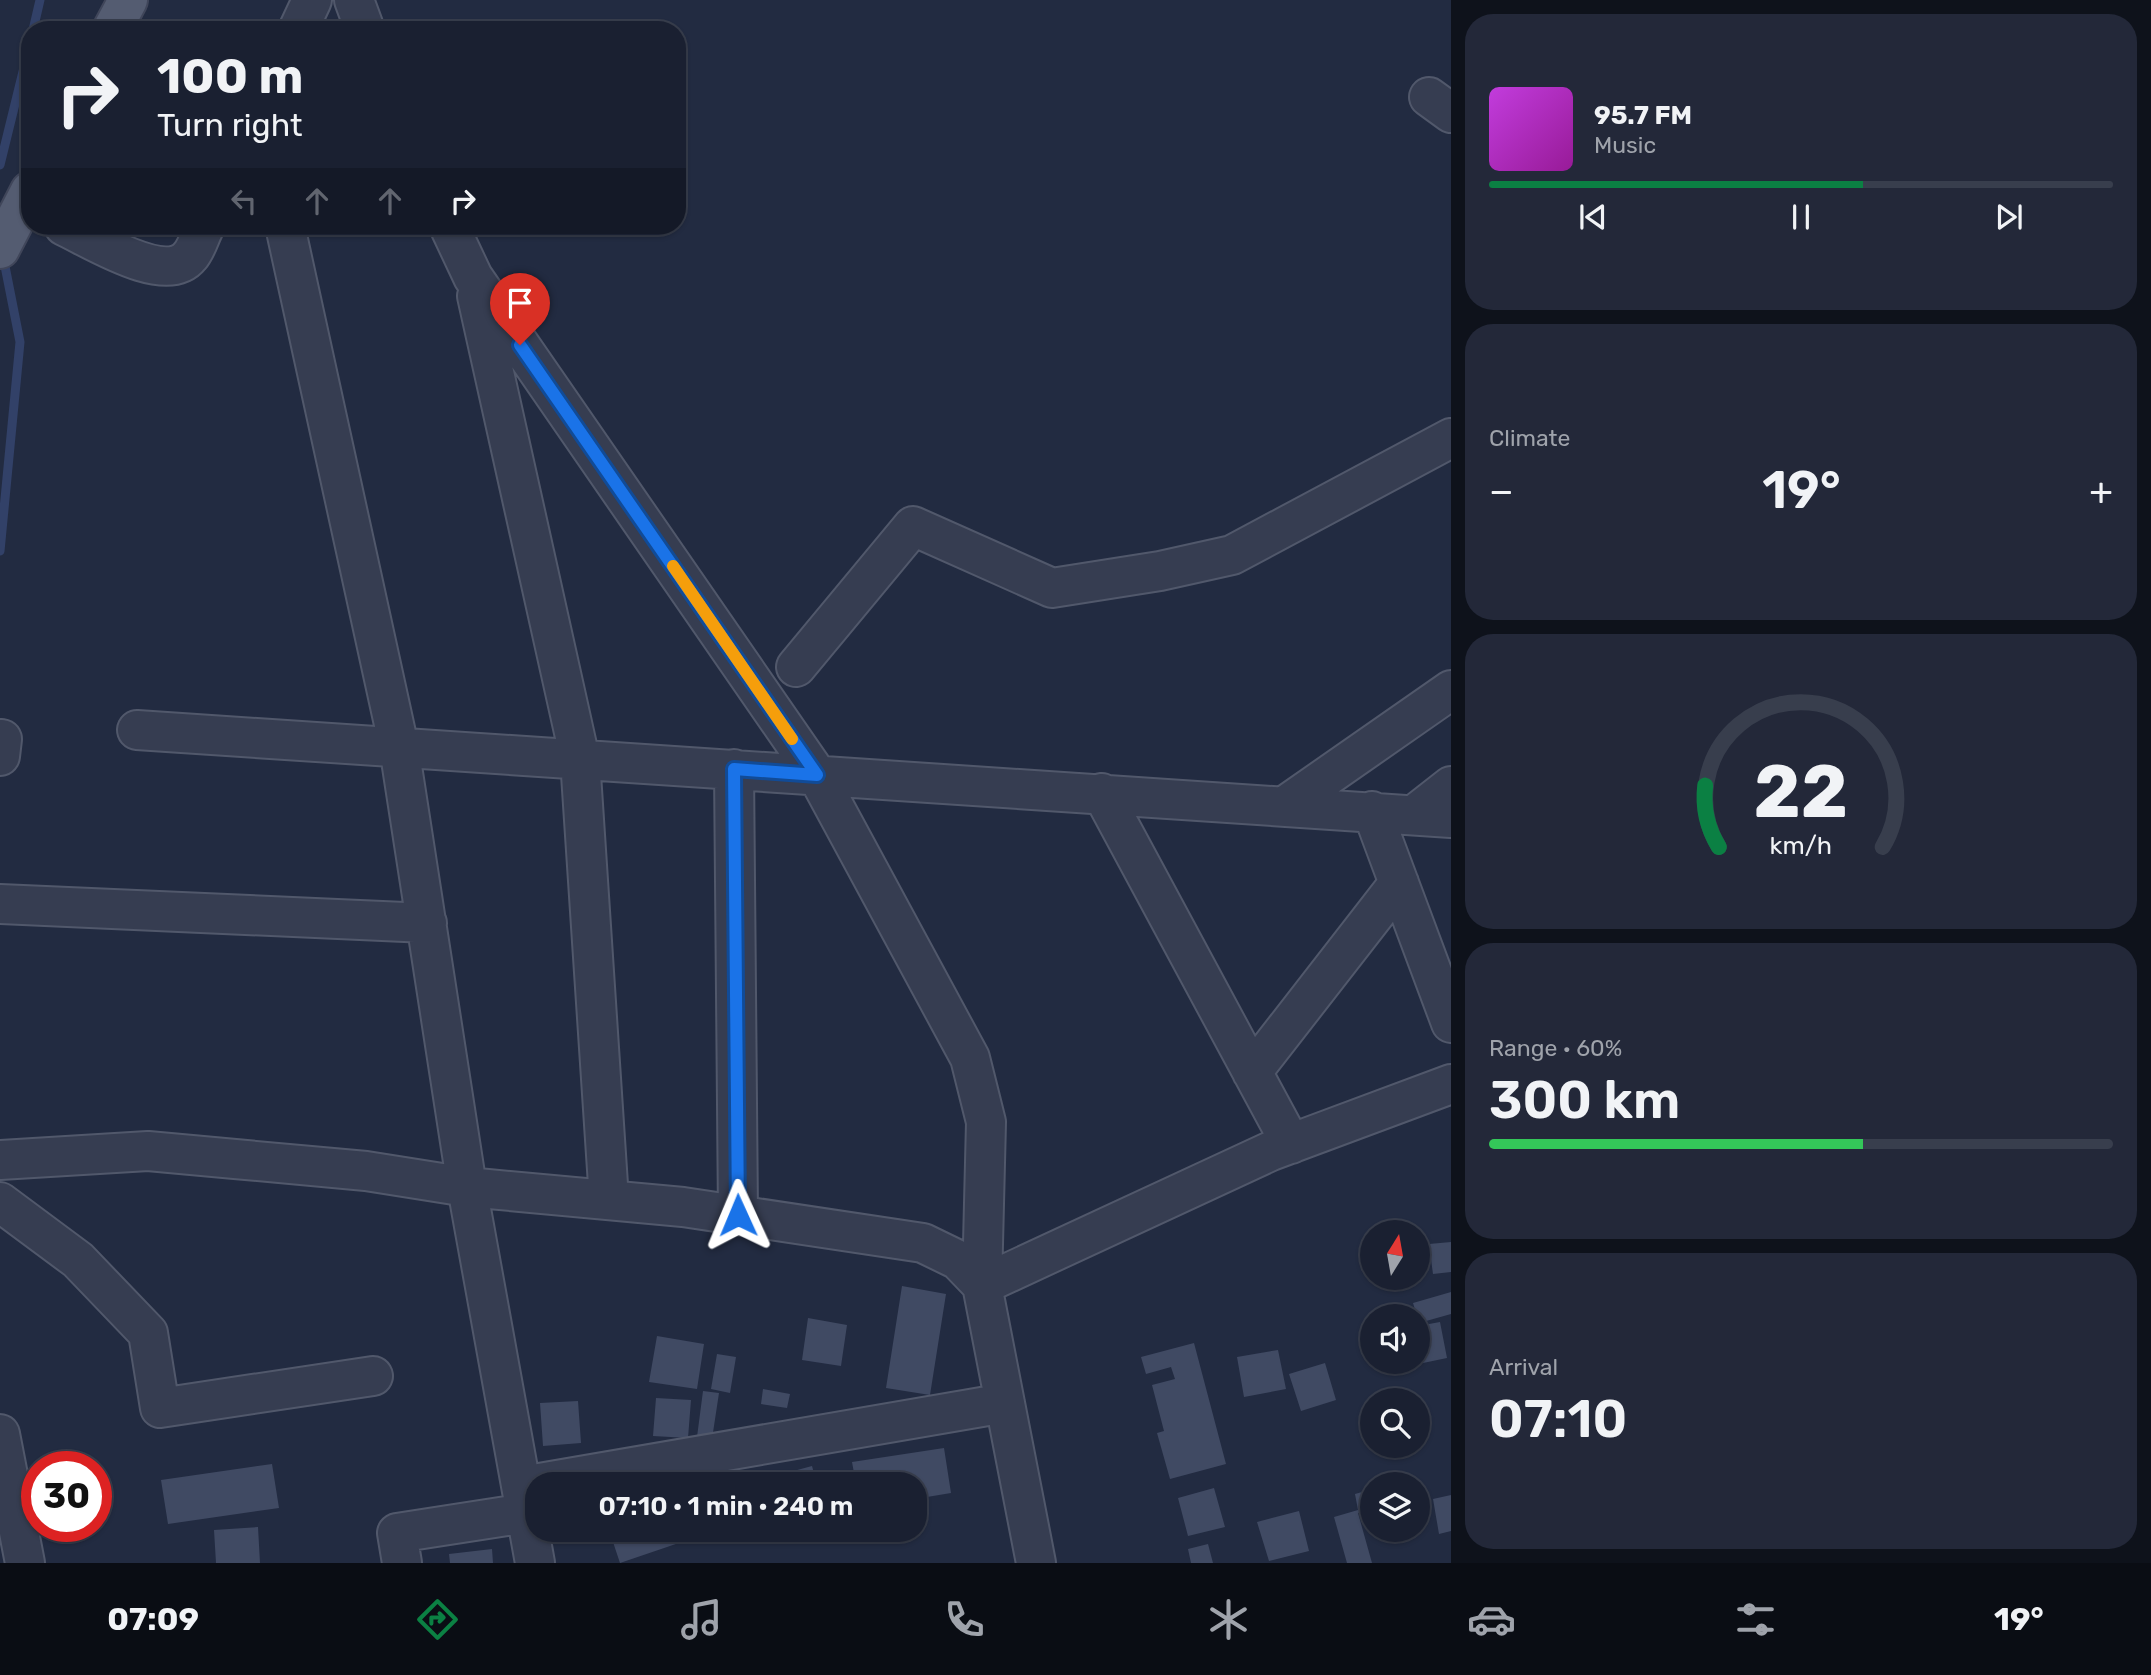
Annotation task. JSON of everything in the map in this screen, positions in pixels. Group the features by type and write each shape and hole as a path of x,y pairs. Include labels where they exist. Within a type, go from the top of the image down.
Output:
{"main road":[{"path":"117,21 128,0"},
{"path":"0,249 21,212"}],"street":[{"path":"302,21 312,0"},
{"path":"354,0 362,21"},
{"path":"84,235 152,266 172,267 190,257 201,235"},
{"path":"287,235 399,747 467,1188 535,1563"},
{"path":"453,235 473,277 817,775 970,1058 986,1122 982,1284 1036,1563"},
{"path":"473,277 580,759 608,1200"},
{"path":"796,667 913,526 1052,588 1160,571 1232,555 1450,441"},
{"path":"1286,806 1451,691"},
{"path":"136,730 1432,816 1451,786"},
{"path":"734,769 738,1215"},
{"path":"1102,793 1291,1144"},
{"path":"1372,811 1451,1023"},
{"path":"1252,1072 1399,883"},
{"path":"0,904 426,923"},
{"path":"982,1284 1291,1144 1451,1084"},
{"path":"0,1160 148,1151 366,1171 467,1188 738,1215 923,1243 958,1260 982,1284"},
{"path":"0,1202 78,1260 148,1333 160,1408 373,1376"},
{"path":"402,1563 397,1533 524,1499 1005,1403"},
{"path":"0,1434 25,1563"}],"building":[{"path":"1451,1242 1451,1272 1433,1274 1430,1244"},
{"path":"902,1286 946,1294 930,1395 886,1388"},
{"path":"1451,1292 1451,1314 1430,1320 1430,1304 1413,1303"},
{"path":"808,1318 847,1325 841,1366 802,1360"},
{"path":"1440,1322 1447,1358 1430,1362 1430,1324"},
{"path":"657,1336 704,1344 697,1389 649,1382"},
{"path":"1194,1343 1226,1464 1170,1479 1157,1433 1164,1431 1152,1385 1175,1379 1171,1367 1146,1374 1141,1357"},
{"path":"1278,1350 1286,1389 1244,1397 1237,1357"},
{"path":"717,1354 736,1357 730,1393 711,1389"},
{"path":"1325,1363 1336,1400 1301,1411 1289,1374"},
{"path":"763,1389 790,1394 787,1408 761,1404"},
{"path":"703,1391 719,1393 712,1439 697,1437"},
{"path":"656,1398 691,1400 688,1438 653,1436"},
{"path":"578,1401 581,1443 543,1446 540,1403"},
{"path":"944,1448 951,1493 927,1497 927,1472 854,1472 852,1462"},
{"path":"272,1464 279,1508 168,1524 161,1480"},
{"path":"812,1466 814,1472 790,1472"},
{"path":"1214,1488 1225,1527 1188,1536 1178,1498"},
{"path":"1360,1493 1360,1542 1366,1542 1372,1563 1347,1563 1334,1517 1358,1510 1355,1494"},
{"path":"1451,1495 1451,1531 1439,1534 1433,1499"},
{"path":"1299,1511 1309,1551 1269,1561 1257,1522"},
{"path":"258,1527 260,1563 216,1563 214,1530"},
{"path":"613,1542 682,1542 620,1563"},
{"path":"1208,1544 1213,1563 1191,1563 1188,1549"},
{"path":"492,1549 493,1563 450,1563 449,1554"}],"waterway":[{"path":"35,21 40,0"},
{"path":"0,165 21,80"},
{"path":"0,551 20,342 3,256"}],"slow traffic":[{"path":"673,566 792,739"}],"route":[{"path":"520,345 817,775 734,769 738,1215"}]}
